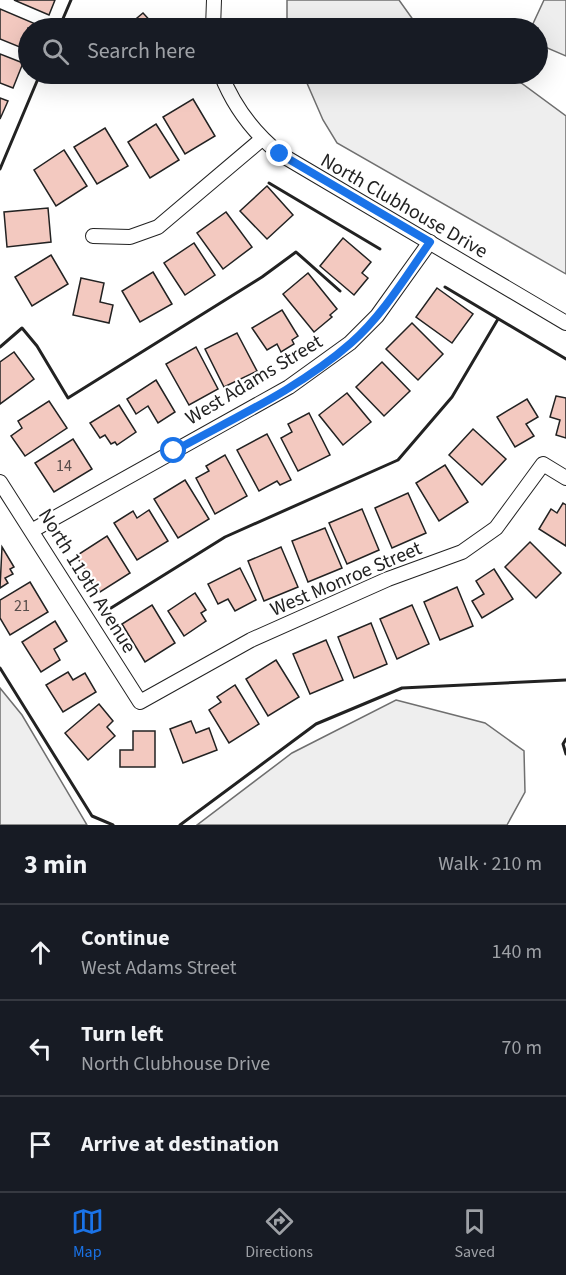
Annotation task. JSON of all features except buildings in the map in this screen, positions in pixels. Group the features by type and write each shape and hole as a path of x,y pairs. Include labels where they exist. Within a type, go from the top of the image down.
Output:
{"street":[{"path":"213,18 214,0"},
{"name":"North Clubhouse Drive","path":"226,84 242,114 262,139 298,167 566,323"},
{"path":"93,236 130,237 158,227 262,139"},
{"name":"West Adams Street","path":"33,530 289,387 351,343 377,316 430,242"},
{"name":"West Monroe Street","path":"140,702 251,640 388,579 462,552 496,528 543,464 566,478"},
{"name":"North 119th Avenue","path":"0,482 33,530 140,702"}],"shaded area":[{"path":"287,0 399,0 412,18 287,18"},
{"path":"544,0 566,0 566,56 548,48 548,18 536,18"},
{"path":"307,84 523,84 566,116 566,274 337,143 323,120"},
{"path":"0,688 22,715 87,825 0,825"},
{"path":"396,700 485,723 524,751 525,792 507,825 197,825 292,753"}],"wall":[{"path":"63,18 71,0"},
{"path":"0,169 36,84"},
{"path":"269,183 380,249"},
{"path":"0,347 22,328 37,346 68,398 262,277 296,252 340,291"},
{"path":"445,287 566,359"},
{"path":"111,608 225,537 398,460 452,397 498,319"},
{"path":"0,668 92,816 113,825"},
{"path":"180,825 316,724 402,688 566,680"},
{"path":"566,739 563,744 566,754"}],"route":[{"path":"174,451 289,387 351,343 377,316 430,242 298,167 280,154"}]}
